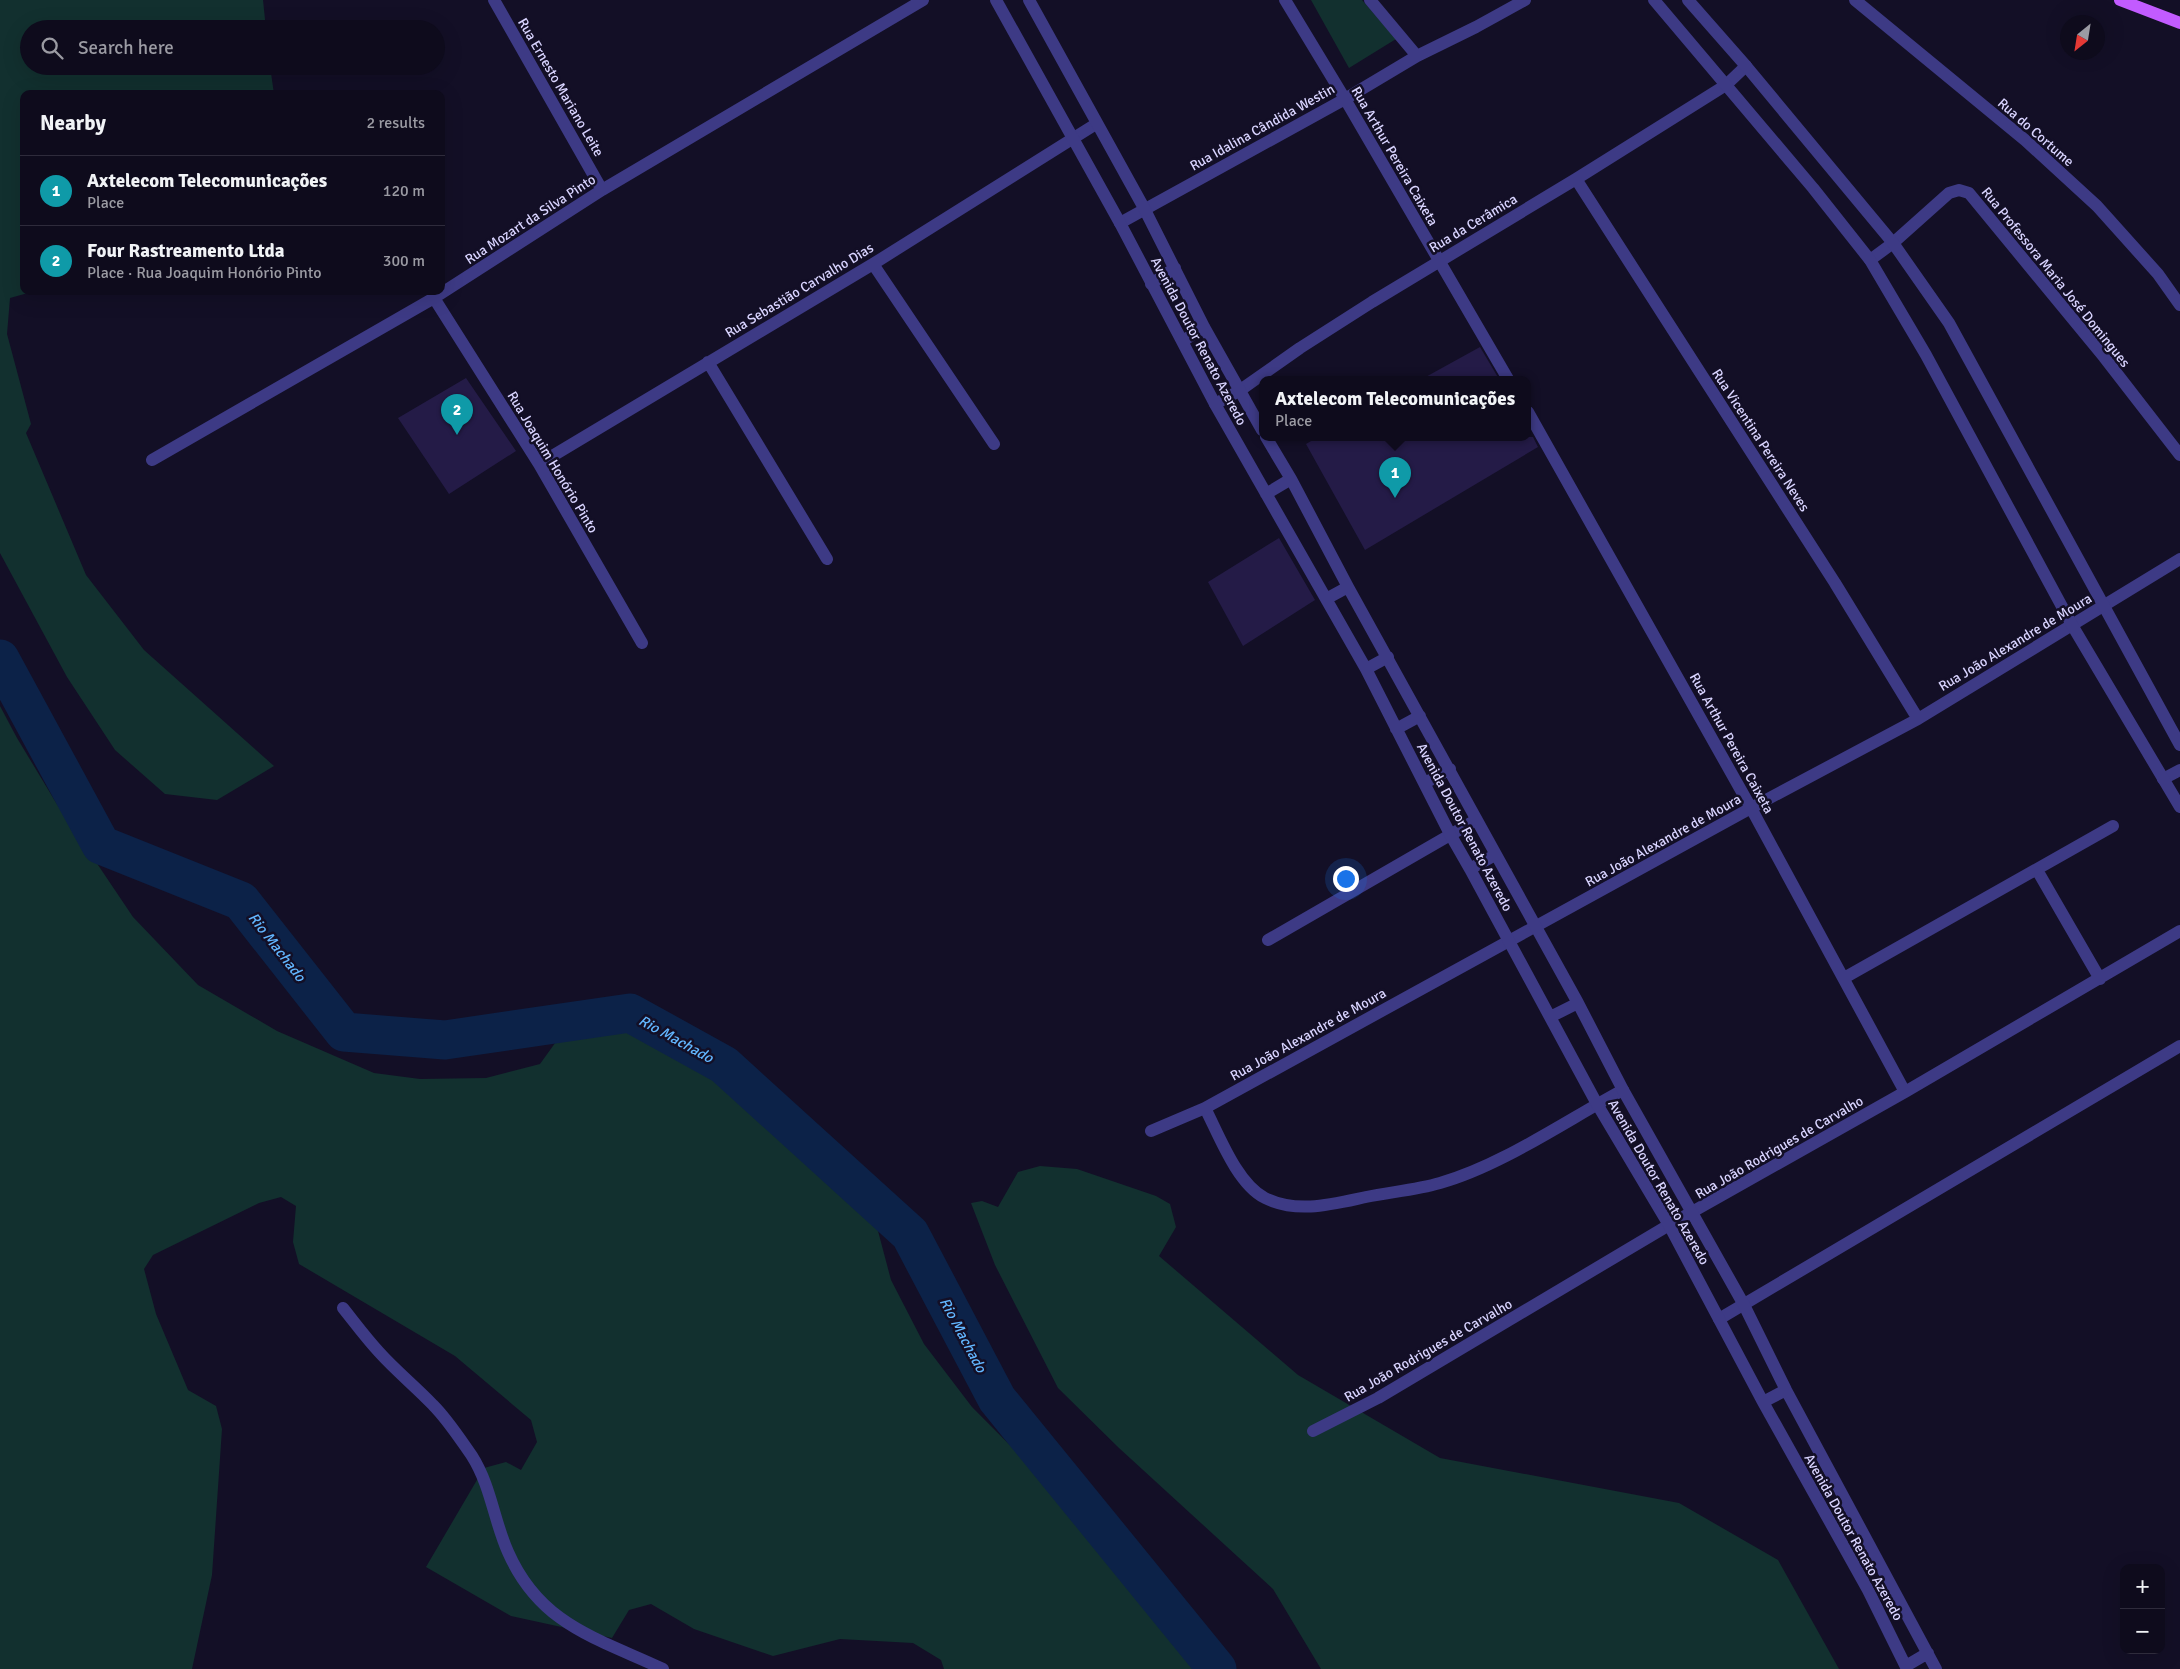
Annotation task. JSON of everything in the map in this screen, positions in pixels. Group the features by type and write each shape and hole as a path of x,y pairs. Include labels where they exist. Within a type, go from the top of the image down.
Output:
{"main road":[{"path":"2120,0 2180,23"}],"street":[{"name":"Rua Ernesto Mariano Leite","path":"494,0 602,190"},
{"name":"Rua Mozart da Silva Pinto","path":"445,291 602,190 923,0"},
{"name":"Avenida Doutor Renato Azeredo","path":"996,0 1120,223 1150,284 1183,341 1215,404 1366,669 1450,834 1508,941 1597,1104 1669,1226 1763,1402 1868,1590 1907,1667"},
{"name":"Avenida Doutor Renato Azeredo","path":"1030,0 1096,124 1144,208 1204,326 1259,425"},
{"name":"Rua Arthur Pereira Caixeta","path":"1285,0 1345,99 1506,376"},
{"path":"1370,0 1417,56"},
{"name":"Rua Idalina Cândida Westin","path":"1120,223 1144,208 1345,99 1417,56 1525,0"},
{"path":"1654,0 1813,188 1870,260 1926,355 2072,624 2180,808"},
{"path":"1688,0 1746,66 1892,243 1949,323 2180,745"},
{"name":"Rua do Cortume","path":"1855,0 2025,140 2097,206 2158,274 2180,305"},
{"name":"Rua da Cerâmica","path":"1260,376 1300,348 1439,260 1576,179 1726,85 1746,66"},
{"name":"Rua Sebastião Carvalho Dias","path":"538,464 873,264 1096,124"},
{"name":"Rua Vicentina Pereira Neves","path":"1576,179 1835,583 1918,719"},
{"name":"Rua Professora Maria José Domingues","path":"1870,260 1950,193 1959,190 1969,194 2104,357 2180,454"},
{"path":"873,264 994,444"},
{"path":"1150,284 1175,268"},
{"name":"Rua Mozart da Silva Pinto","path":"152,460 439,295"},
{"name":"Rua Joaquim Honório Pinto","path":"434,298 538,464 642,643"},
{"path":"1183,341 1204,326"},
{"path":"708,362 827,559"},
{"name":"Rua da Cerâmica","path":"1215,404 1239,391 1259,377"},
{"name":"Rua Arthur Pereira Caixeta","path":"1531,417 1751,808 1905,1092"},
{"name":"Avenida Doutor Renato Azeredo","path":"1268,441 1578,1003 1623,1090 1744,1304 1786,1390 1936,1669"},
{"path":"1266,494 1291,479"},
{"name":"Rua João Alexandre de Moura","path":"1151,1130 1204,1108 1751,808 1918,719 2180,559"},
{"path":"1326,599 1348,587"},
{"path":"1366,669 1388,657"},
{"path":"1396,729 1420,716"},
{"path":"1425,783 1450,769"},
{"path":"2163,779 2180,770"},
{"path":"1268,940 1476,820"},
{"path":"1844,978 2113,826"},
{"path":"1470,869 1496,855"},
{"path":"2037,870 2100,979"},
{"name":"Rua João Rodrigues de Carvalho","path":"1313,1431 1378,1398 1669,1226 1905,1092 2180,931"},
{"path":"1550,1017 1578,1003"},
{"path":"1719,1319 2180,1046"},
{"path":"1204,1108 1234,1164 1248,1184 1264,1198 1280,1204 1298,1207 1327,1206 1441,1183 1463,1175 1505,1155 1623,1090"},
{"path":"343,1308 378,1352 434,1405 473,1458 489,1491 508,1552 525,1582 539,1601 556,1616 587,1635 663,1669"},
{"path":"1763,1402 1786,1390"},
{"path":"1868,1590 1888,1580"},
{"path":"1907,1667 1928,1653"}],"green space":[{"path":"0,0 263,0 265,20 20,20 20,75 271,75 273,90 20,90 21,295 10,298 7,334 31,424 26,433 86,575 144,650 274,766 217,800 165,794 115,750 67,677 0,553"},
{"path":"1311,0 1362,0 1396,39 1349,68"},
{"path":"0,706 55,801 133,917 198,985 277,1031 374,1073 420,1079 486,1078 540,1064 581,1007 609,1004 760,1093 818,1167 869,1197 891,1280 924,1344 972,1407 1200,1636 1223,1669 944,1669 941,1660 913,1643 840,1639 773,1656 694,1629 651,1604 629,1610 612,1638 511,1616 426,1567 484,1468 506,1462 521,1470 537,1442 531,1420 455,1356 299,1264 293,1242 296,1206 281,1197 259,1203 153,1255 144,1269 156,1314 188,1390 216,1406 222,1429 212,1575 192,1669 0,1669"},
{"path":"1040,1166 1077,1169 1156,1196 1170,1204 1176,1227 1159,1256 1298,1375 1440,1458 1679,1503 1778,1560 1839,1669 1321,1669 1273,1589 1119,1448 1058,1388 995,1265 971,1203 982,1201 998,1207 1018,1172"}],"building":[{"path":"1480,347 1497,376 1427,376"},
{"path":"466,378 516,451 449,494 398,418"},
{"path":"1531,437 1533,437 1538,447 1365,550 1306,444 1311,441 1531,441"},
{"path":"1279,538 1315,600 1243,646 1208,582"}],"waterway":[{"name":"Rio Machado","path":"0,659 101,845 241,901 344,1032 445,1040 630,1013 724,1065 910,1234 997,1399 1217,1669"}],"place":[{"name":"Four Rastreamento Ltda","path":"457,435"},
{"name":"Axtelecom Telecomunicações","path":"1395,498"}]}
